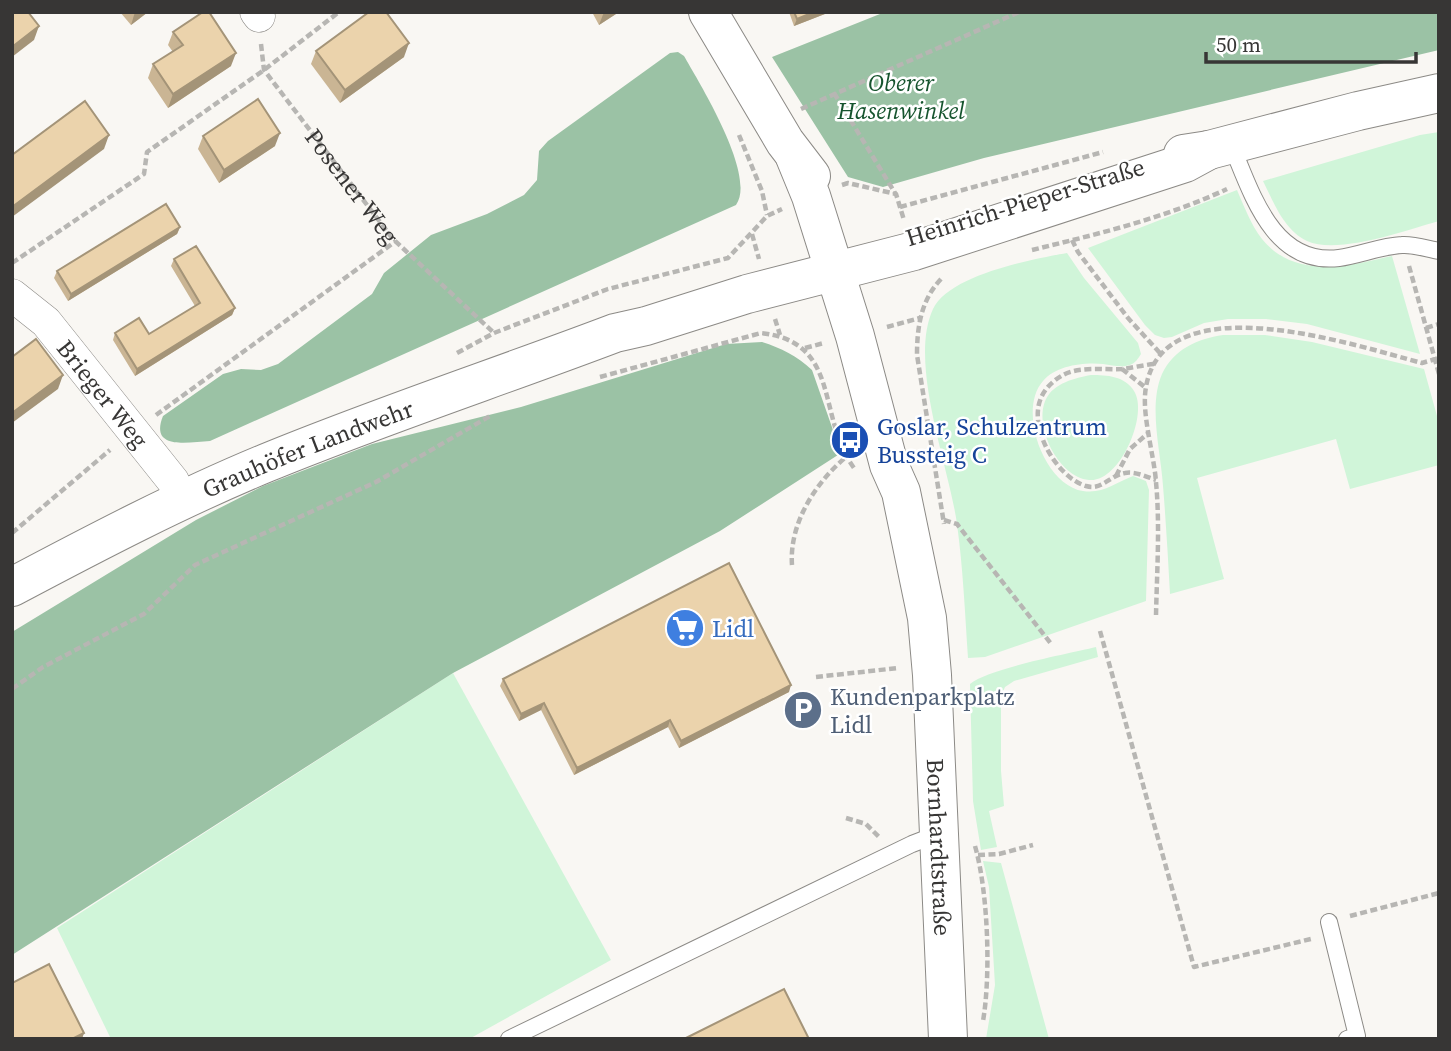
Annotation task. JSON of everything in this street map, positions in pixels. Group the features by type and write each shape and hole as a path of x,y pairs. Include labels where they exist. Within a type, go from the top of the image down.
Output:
{"street":[{"name":"Bornhardtstraße","path":"708,12 819,193 890,465 901,492 927,618 932,675 956,835 964,1034"},
{"name":"Heinrich-Pieper-Straße","path":"838,264 1179,154 1228,157 1439,93"},
{"name":"Grauhöfer Landwehr","path":"12,587 182,500 353,428 615,333 646,327 838,264"},
{"name":"Brieger Weg","path":"12,295 46,322 173,481 182,500"}],"lane":[{"path":"1228,157 1278,237 1289,248 1304,256 1339,258 1403,244 1439,251"},
{"path":"509,1039 894,853 956,835"},
{"path":"1330,928 1357,1036 1347,1039"}],"path":[{"path":"12,263 144,174 147,152 264,70 339,12"},
{"path":"800,109 1019,12"},
{"path":"258,14 264,70"},
{"name":"Posener Weg","path":"264,70 396,241 494,333"},
{"path":"834,93 896,194"},
{"path":"1022,253 1192,204 1226,189 1228,157"},
{"path":"1072,240 1078,252 1128,318 1160,353"},
{"path":"12,533 133,431 396,241"},
{"path":"1403,244 1439,374"},
{"path":"945,531 917,355 919,328 926,298 939,280 948,274"},
{"path":"1426,328 1439,324"},
{"path":"1156,615 1156,480 1148,434 1146,388 1160,353 1193,333 1232,327 1313,335 1422,363 1437,359"},
{"path":"588,380 761,333 780,335 804,348 818,368 837,436 846,457 858,473"},
{"path":"1154,364 1066,373 1051,383 1040,399 1039,418 1048,451 1059,469 1072,479 1088,487 1101,486 1128,472 1156,480"},
{"path":"1122,369 1146,388"},
{"path":"12,689 43,667 144,614 195,565 376,482 497,412"},
{"path":"1116,476 1130,449 1148,434"},
{"path":"792,565 791,545 814,491 828,472 846,457"},
{"path":"944,520 957,524 1052,645"},
{"path":"1100,631 1194,967 1439,893"},
{"path":"899,658 901,680"},
{"path":"816,677 900,667"},
{"path":"846,818 866,824 894,853"},
{"path":"956,835 978,856 983,889 987,981 964,1034"},
{"path":"978,856 999,854 1033,845"}],"green space":[{"name":"Oberer Hasenwinkel","path":"885,12 1439,12 1439,50 984,158 883,187 848,177 772,57"},
{"path":"678,52 684,56 702,87 733,152 739,173 740,191 736,205 210,441 173,442 161,435 163,416 223,374 241,369 261,370 278,364 372,294 384,273 431,235 487,214 524,195 537,180 539,151 548,141 670,53"},
{"path":"1439,132 1439,221 1391,235 1336,245 1320,245 1307,241 1286,223 1263,181 1420,135"},
{"path":"1237,190 1262,239 1290,260 1323,267 1392,256 1420,354 1307,324 1266,319 1228,319 1204,323 1172,337 1155,335 1088,248"},
{"path":"1067,253 1084,278 1138,343 1141,354 1135,362 1127,366 1080,364 1055,371 1043,381 1036,394 1034,427 1046,461 1069,486 1090,492 1133,476 1146,481 1149,490 1146,601 985,657 968,658 957,524 927,385 927,331 933,309 942,297 956,287 993,270"},
{"path":"1223,335 1265,335 1312,342 1424,369 1439,416 1439,465 1350,489 1336,439 1197,478 1224,579 1170,594 1163,486 1156,430 1158,387 1167,365 1180,352 1204,339"},
{"path":"762,342 788,353 812,370 841,453 720,531 453,673 12,955 12,632 196,520 263,486 372,444 521,407 726,344"},
{"path":"1091,375 1115,377 1126,382 1134,391 1138,402 1138,415 1135,430 1121,459 1111,471 1100,478 1089,480 1067,470 1058,460 1046,435 1043,410 1046,399 1054,389"},
{"path":"1096,647 1098,657 1014,681 1005,687 1001,696 1004,806 989,811 997,847 981,850 973,801 970,684 1011,667"},
{"path":"453,673 611,960 469,1039 111,1039 57,928"},
{"path":"983,861 1001,863 1049,1039 986,1039 995,985 989,887"}],"building":[{"path":"12,12 28,12 39,26 12,47"},
{"path":"203,12 209,12 236,53 173,94 153,64 183,45 173,32"},
{"path":"369,12 386,12 409,43 345,90 316,51"},
{"path":"794,12 814,12 797,19"},
{"path":"258,99 280,133 224,170 203,136"},
{"path":"85,101 109,135 12,207 12,155"},
{"path":"166,204 180,227 71,294 57,271"},
{"path":"196,246 235,308 137,369 115,333 139,318 149,334 200,303 174,259"},
{"path":"36,339 63,375 12,413 12,357"},
{"name":"Lidl","path":"729,563 791,685 681,741 670,720 577,768 544,703 521,714 503,679"},
{"path":"49,964 84,1033 72,1039 12,1039 12,983"},
{"path":"784,989 809,1039 684,1039"}],"place":[{"name":"Goslar, Schulzentrum Bussteig C","path":"850,440"},
{"name":"Lidl","path":"685,628"},
{"name":"Kundenparkplatz Lidl","path":"803,710"}]}
